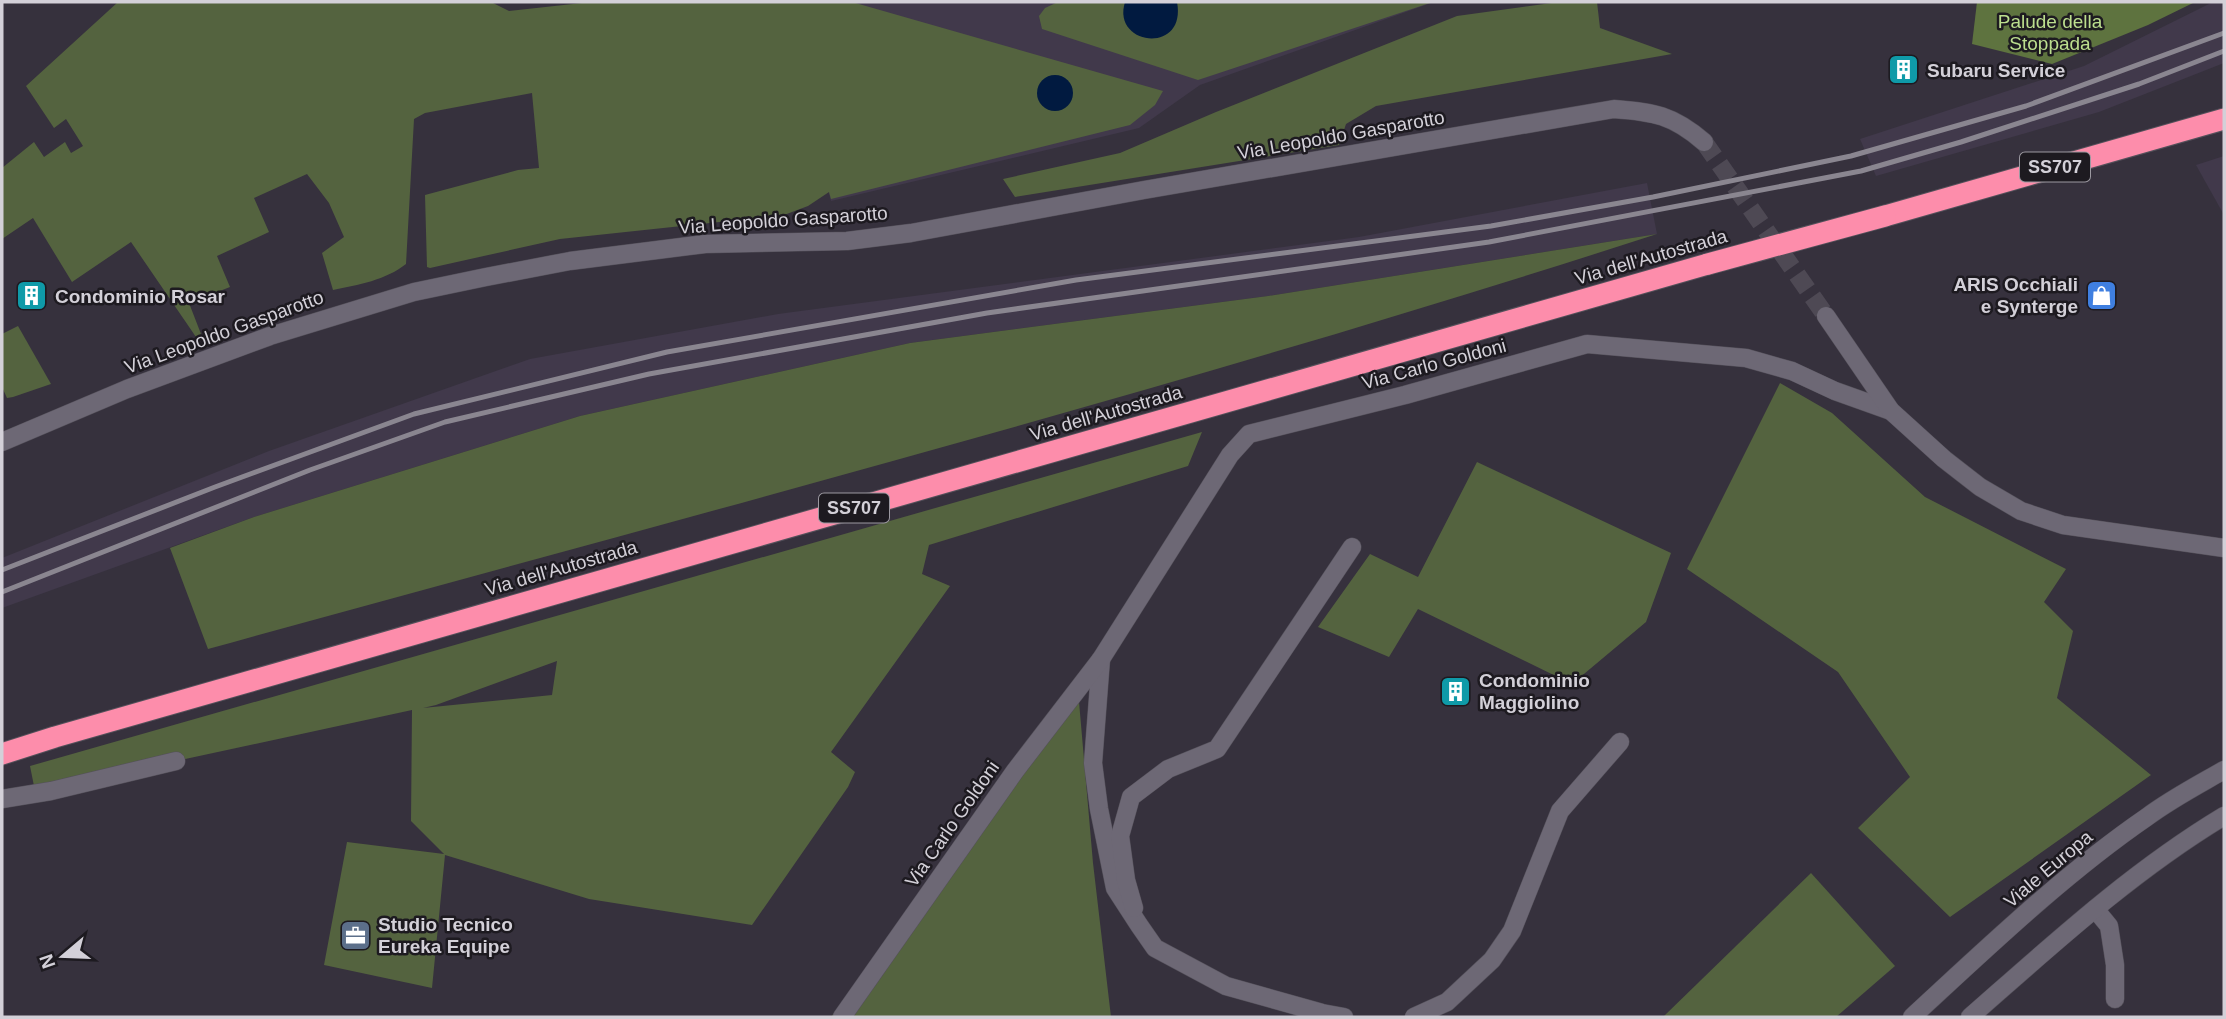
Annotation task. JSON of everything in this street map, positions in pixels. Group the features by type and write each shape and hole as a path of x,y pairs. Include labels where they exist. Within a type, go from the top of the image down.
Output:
{"highway":[{"name":"Via dell'Autostrada","path":"2,754 1708,264 2224,119"}],"street":[{"name":"Via Leopoldo Gasparotto","path":"2,442 127,389 342,312 417,292 570,261 705,244 847,240 911,233 1171,185 1614,109 1664,115 1685,125 1704,142"},
{"path":"1826,316 1891,411 1980,487 2021,511 2063,525 2224,548"},
{"name":"Via Carlo Goldoni","path":"842,1017 1015,771 1101,659 1230,455 1249,434 1405,395 1587,344 1746,358 1793,371 1835,391 1891,411"},
{"name":"Via Carlo Goldoni","path":"1139,925 1126,880 1120,836 1131,797 1168,769 1217,749 1352,547"},
{"name":"Via Carlo Goldoni","path":"1101,659 1093,764 1098,808 1115,888 1139,925 1155,948 1226,986 1344,1017"},
{"path":"1415,1017 1447,1002 1492,960 1512,932 1560,811 1620,742"},
{"path":"2,799 51,791 176,761"},
{"name":"Viale Europa","path":"1912,1017 2046,897 2123,833 2224,770"},
{"path":"1970,1017 2095,909 2160,859 2224,816"},
{"path":"2095,909 2109,926 2115,965 2115,999"}],"shaded area":[{"path":"774,2 1434,2 1200,85 1139,128 831,201 795,65"},
{"path":"2213,2 2224,2 2224,63 2099,112 1876,176 1860,139 2084,66"},
{"path":"2224,156 2224,215 2196,165"},
{"path":"1647,183 1657,234 1268,296 910,343 580,416 254,517 2,608 2,558 269,451 530,359 778,314 1359,237"}],"green space":[{"path":"118,2 491,2 509,11 591,2 852,2 1163,91 1155,105 1130,125 831,199 829,192 808,206 784,215 560,239 430,268 427,267 425,195 518,170 539,168 532,93 425,113 414,119 406,264 381,278 333,290 322,253 344,237 329,203 307,174 254,198 269,232 217,256 230,287 189,303 201,334 196,337 131,242 72,282 33,218 2,239 2,168 34,142 44,157 65,142 71,153 83,146 66,119 54,128 26,86"},
{"path":"1058,2 1433,2 1198,80 1042,29 1039,16 1045,8"},
{"path":"1559,2 1597,2 1600,28 1672,54 1376,106 1346,124 1339,145 1015,197 1003,179 1120,153 1457,16"},
{"name":"Palude della Stoppada","path":"1977,2 2195,2 2148,25 2052,64 1972,44"},
{"path":"1657,234 1477,291 1116,398 208,649 170,548 254,517 580,416 910,343 1268,296"},
{"path":"18,326 51,384 7,398 2,387 2,334"},
{"path":"1780,383 1832,413 1925,497 2066,569 2044,602 2073,631 2057,698 2151,775 1950,917 1858,828 1910,777 1838,672 1687,569"},
{"path":"1202,432 1188,466 929,545 922,574 950,586 831,752 855,772 848,787 752,925 589,899 445,855 432,988 324,965 347,842 444,854 411,821 412,710 176,761 34,786 30,766","holes":["557,661 552,695 423,708"]},
{"path":"1477,462 1671,553 1646,622 1572,684 1418,609 1389,657 1318,627 1370,554 1418,577"},
{"path":"1078,690 1093,863 1111,1017 831,1017"},
{"path":"1811,873 1895,966 1836,1017 1663,1017"}],"water":[{"path":"1125,2 1177,2 1177,19 1171,31 1161,37 1138,35 1129,28 1124,17"},
{"path":"1055,75 1068,80 1073,93 1068,106 1055,111 1042,106 1037,93 1042,80"}],"tunnel":[{"path":"1704,142 1826,316"}],"railway":[{"path":"2,570 215,487 414,414 667,352 1076,280 1491,226 1653,197 1851,156 2026,106 2224,33"},
{"path":"2,592 310,470 445,422 649,374 987,313 1489,242 1861,171 1961,142 2139,84 2224,51"}],"place":[{"name":"Subaru Service","path":"1904,70"},
{"name":"ARIS Occhiali e Synterge","path":"2101,295"},
{"name":"Condominio Rosar","path":"32,296"},
{"name":"Condominio Maggiolino","path":"1456,691"},
{"name":"Studio Tecnico Eureka Equipe","path":"355,935"}]}
